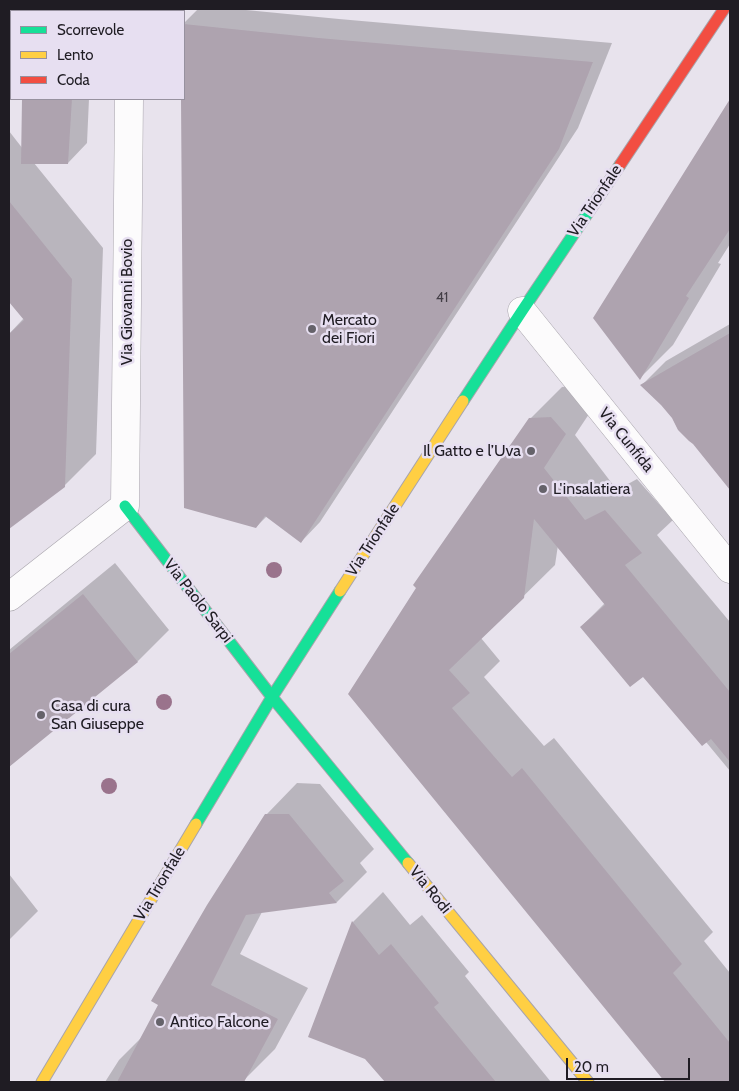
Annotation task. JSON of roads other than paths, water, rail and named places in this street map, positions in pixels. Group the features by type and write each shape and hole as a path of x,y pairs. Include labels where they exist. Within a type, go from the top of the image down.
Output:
{"street":[{"name":"Via Trionfale","path":"42,1082 272,697 522,311 724,9"},
{"name":"Via Giovanni Bovio","path":"125,506 128,100"},
{"name":"Via Cunfida","path":"522,311 730,569"},
{"path":"9,597 125,506"},
{"name":"Via Paolo Sarpi","path":"125,506 272,697"},
{"name":"Via Rodi","path":"272,697 588,1082"}],"place":[{"name":"Mercato dei Fiori","path":"312,329"},
{"name":"Il Gatto e l’Uva","path":"531,451"},
{"name":"L'insalatiera","path":"543,489"},
{"name":"Casa di cura San Giuseppe","path":"41,715"},
{"name":"Antico Falcone","path":"160,1022"}]}
